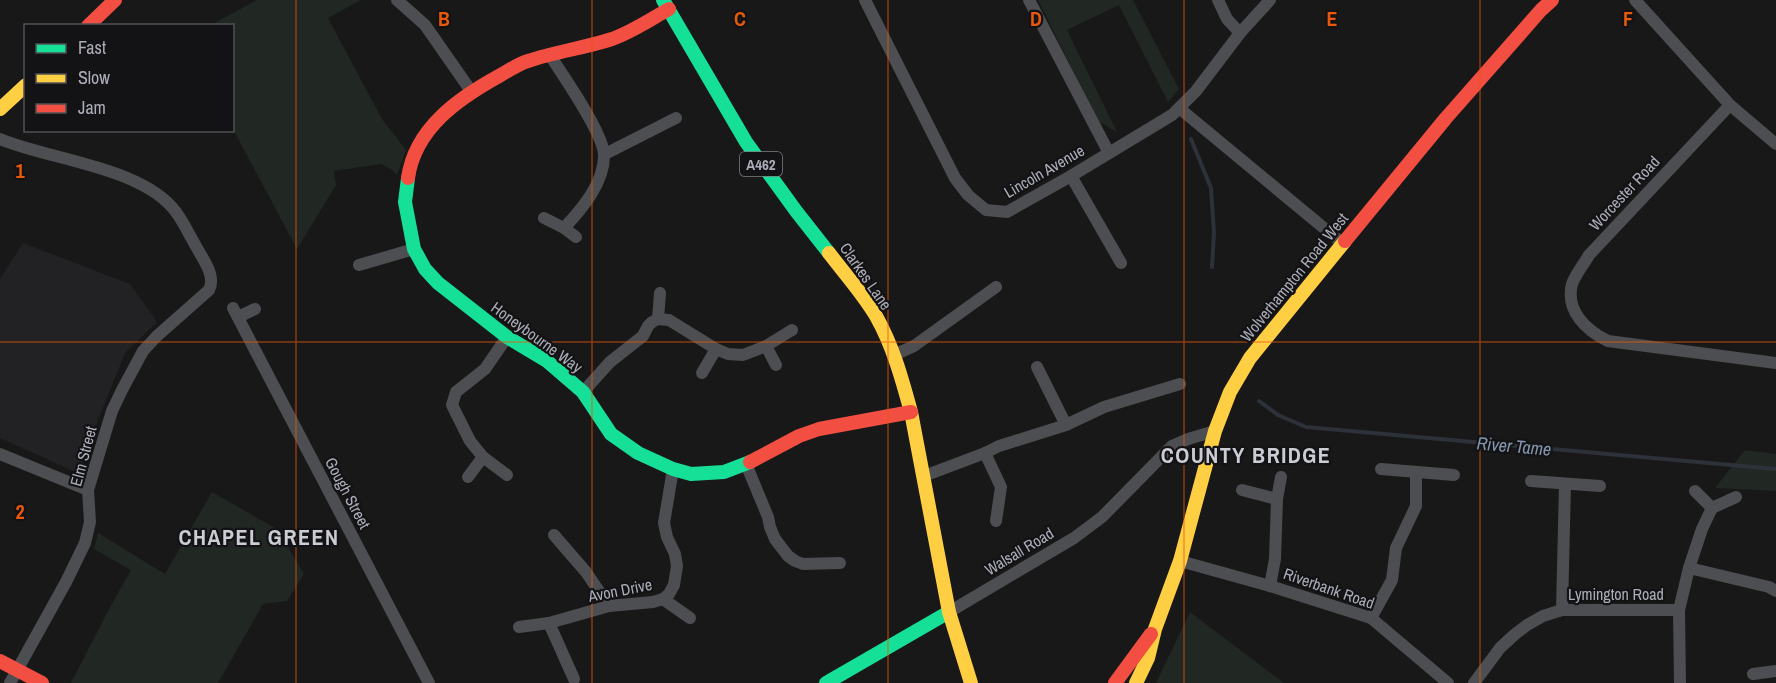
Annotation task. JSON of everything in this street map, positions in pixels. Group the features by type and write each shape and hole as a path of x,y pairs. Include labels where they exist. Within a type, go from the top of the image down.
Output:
{"main road":[{"path":"90,24 115,0"},
{"name":"Wolverhampton Road West","path":"1136,683 1148,658 1155,629 1180,561 1215,431 1230,392 1250,358 1342,243 1489,68 1552,0"},
{"name":"Honeybourne Way","path":"666,5 615,38 524,62 471,91 427,131 416,149 409,172 405,202 414,249 425,269 438,283 507,337 547,361 583,392 611,434 638,453 673,469 691,474 724,472 746,464 799,436 819,429 911,412"},
{"name":"Clarkes Lane","path":"666,5 746,142 876,316 894,355 911,412 950,612"},
{"path":"0,109 24,87"},
{"name":"Walsall Road","path":"826,683 950,612"},
{"name":"A462","path":"950,612 971,683"},
{"name":"Wolverhampton Road West","path":"1115,683 1155,629"},
{"path":"0,661 42,683"}],"street":[{"path":"397,0 411,4 471,91"},
{"name":"Lincoln Avenue","path":"865,0 955,178 968,195 986,210 1007,212 1172,115 1196,91 1240,33 1270,0"},
{"path":"1029,0 1108,153"},
{"path":"1218,0 1227,19 1240,33"},
{"path":"1635,0 1730,105 1776,144"},
{"path":"549,54 591,121 605,154 598,181 580,210 564,228"},
{"name":"Worcester Road","path":"1730,105 1589,255 1572,284 1571,300 1576,316 1594,334 1608,341 1776,363"},
{"path":"1179,108 1342,243"},
{"path":"605,154 676,118"},
{"name":"Elm Street","path":"0,139 130,178 156,193 176,211 209,270 212,285 143,351 112,411 88,490 90,522 85,543 10,683"},
{"path":"1071,176 1121,263"},
{"path":"544,218 576,237"},
{"path":"359,265 414,249"},
{"path":"894,355 914,346 996,287"},
{"path":"658,320 660,293"},
{"name":"Gough Street","path":"255,309 236,313 429,683"},
{"path":"583,392 610,362 643,336 652,322 658,320 669,320 728,354 743,355 766,346 792,330"},
{"path":"507,337 485,369 456,392 452,405 470,441 483,457 507,475"},
{"path":"766,346 776,365"},
{"path":"702,373 716,349"},
{"path":"1037,367 1066,424"},
{"path":"924,476 999,446 1066,424 1104,407 1180,384"},
{"name":"Walsall Road","path":"950,612 1074,538 1102,518 1172,446 1215,431"},
{"path":"985,453 1001,487 996,521"},
{"path":"0,454 88,490"},
{"path":"468,477 483,457"},
{"path":"746,464 775,539 788,556 803,564 840,563"},
{"name":"Avon Drive","path":"519,627 549,623 609,606 653,602 669,594 674,585 676,566 675,554 667,537 664,523 673,469"},
{"path":"1381,470 1454,475"},
{"path":"1371,618 1392,580 1396,548 1416,506 1416,473"},
{"path":"1270,586 1275,559 1277,499 1281,477"},
{"path":"1531,481 1600,486"},
{"path":"1562,610 1564,484"},
{"path":"1242,490 1277,499"},
{"path":"1695,491 1712,508"},
{"path":"1680,683 1679,610 1689,568 1702,529 1712,508 1736,497"},
{"path":"554,535 586,572 609,606"},
{"name":"Riverbank Road","path":"1180,561 1371,618 1448,683"},
{"path":"1689,568 1768,587 1776,591"},
{"path":"663,599 690,618"},
{"name":"Lymington Road","path":"1474,683 1500,648 1527,625 1543,616 1562,610 1679,610"},
{"path":"549,623 574,679"},
{"path":"1753,674 1776,671"}],"shaded area":[{"path":"257,0 361,0 328,18 382,119 406,150 397,175 381,164 334,171 336,185 297,249 234,131 234,24 213,24"},
{"path":"1038,0 1133,0 1179,89 1168,102 1119,5 1067,30 1117,132 1098,121"},
{"path":"23,243 130,284 157,322 125,353 92,435 80,474 0,438 0,279"},
{"path":"1745,450 1776,454 1776,491 1715,488"},
{"path":"212,492 277,529 304,574 287,601 263,604 218,683 71,683 131,570 94,549 98,533 165,574"},
{"path":"1190,612 1284,683 1156,683"}],"waterway":[{"name":"River Tame","path":"1191,139 1211,188 1214,233 1212,267"},
{"name":"River Tame","path":"1259,401 1278,415 1306,427 1776,469"}],"traffic: fast":[{"path":"663,0 746,142 829,253"},
{"path":"408,178 405,202 414,249 425,269 438,283 507,337 547,361 583,392 611,434 638,453 673,469 691,474 724,472 750,462"},
{"path":"826,683 949,612"}],"traffic: slow":[{"path":"0,109 24,87"},
{"path":"1136,683 1148,658 1155,629 1180,561 1215,431 1230,392 1250,358 1345,241"},
{"path":"829,253 876,316 896,363 911,412 949,612 971,683"}],"traffic: jam":[{"path":"90,24 115,0"},
{"path":"1345,241 1446,118 1552,0"},
{"path":"408,178 412,160 429,130 441,116 469,94 524,62 612,39 669,9"},
{"path":"750,462 799,436 819,429 911,412"},
{"path":"1115,683 1151,634"},
{"path":"0,661 42,683"}],"district":[{"name":"COUNTY BRIDGE","path":"1246,455"},
{"name":"CHAPEL GREEN","path":"259,537"}]}
